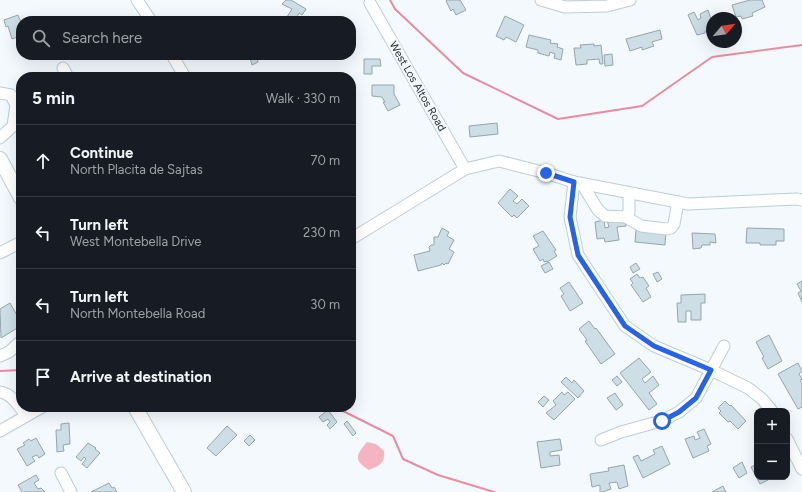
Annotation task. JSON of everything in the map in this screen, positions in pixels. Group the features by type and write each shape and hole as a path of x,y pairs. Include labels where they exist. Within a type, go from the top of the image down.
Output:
{"main road":[{"path":"0,159 16,189"},
{"path":"138,412 184,492"}],"street":[{"path":"137,0 148,16"},
{"path":"541,0 566,7 607,6 630,0"},
{"name":"West Los Altos Road","path":"370,3 465,170"},
{"path":"175,60 182,72"},
{"path":"0,93 11,95 16,105 13,126 0,138"},
{"path":"356,236 465,170 499,161 578,183 688,204 802,200"},
{"path":"578,183 598,210 605,216 626,217 641,226 666,229 671,228 674,224 678,202"},
{"path":"578,183 570,217 578,255 625,326 654,346 711,370 748,388 762,399 770,408"},
{"path":"626,217 629,212 629,193"},
{"path":"0,253 16,245"},
{"path":"0,356 10,352 16,345"},
{"path":"602,440 620,432 662,421 679,412 696,398 724,346"},
{"path":"0,392 6,393 16,403"},
{"path":"23,412 26,416"},
{"path":"0,431 33,412"},
{"path":"790,444 802,469"},
{"path":"61,473 71,492"}],"shaded area":[{"path":"367,442 376,444 384,451 384,459 381,464 369,470 358,460 360,450"}],"building":[{"path":"286,0 291,0 306,9 302,15 299,13 298,16 288,16 292,9 282,4"},
{"path":"460,0 466,10 456,15 453,9 451,11 446,1"},
{"path":"750,0 762,0 765,7 752,13 753,16 742,19 742,12 734,12 732,5"},
{"path":"708,10 709,12 706,12 705,33 697,35 688,15 694,12 698,20 701,18 700,14"},
{"path":"18,15 16,16 16,38 12,39 8,26 6,27 4,20"},
{"path":"505,16 524,25 516,42 506,37 504,40 496,36"},
{"path":"660,30 662,39 652,42 654,46 642,50 642,47 630,51 626,39"},
{"path":"529,35 551,40 550,43 558,44 557,47 563,49 561,60 554,58 555,54 550,52 549,56 538,53 538,50 526,47"},
{"path":"594,44 594,46 601,45 603,64 600,64 599,59 587,60 587,64 576,65 574,48 581,48 580,45"},
{"path":"612,54 613,65 605,66 604,55"},
{"path":"364,59 380,59 381,66 372,66 372,74 364,74"},
{"path":"250,60 258,60 258,62 252,65"},
{"path":"372,85 394,85 394,94 400,105 388,111 382,97 372,96"},
{"path":"497,123 498,134 470,137 469,126"},
{"path":"510,189 518,196 513,201 517,204 522,199 529,206 517,218 514,215 512,217 498,203"},
{"path":"616,219 617,222 626,221 626,226 617,227 619,240 605,242 604,238 597,239 595,222 604,220 605,228 609,227 607,220"},
{"path":"442,228 449,232 447,236 454,240 449,249 454,252 448,264 446,263 444,265 442,263 441,265 418,271 414,255 430,251 429,247 434,245 434,237 438,237"},
{"path":"747,228 784,229 784,241 776,241 776,245 746,243"},
{"path":"636,230 666,232 665,245 635,242"},
{"path":"543,231 556,250 554,251 557,256 547,262 544,262 543,259 540,261 533,249 539,246 533,236"},
{"path":"692,233 715,234 716,243 710,242 710,245 702,245 701,248 693,249"},
{"path":"549,262 553,269 545,273 541,266"},
{"path":"636,263 640,269 633,273 630,267"},
{"path":"658,272 662,279 657,282 653,274"},
{"path":"637,274 640,278 643,277 649,286 646,288 651,297 643,302 631,285 633,283 630,279"},
{"path":"802,281 802,302 798,293 801,291 797,284"},
{"path":"569,282 583,303 570,311 561,296 564,294 560,288"},
{"path":"705,294 705,303 701,303 701,320 691,320 691,311 686,311 686,322 678,322 677,303 681,303 681,295"},
{"path":"10,303 16,313 16,329 1,338 0,309"},
{"path":"589,321 615,354 601,364 585,341 587,340 579,329"},
{"path":"769,335 782,361 768,369 762,358 764,357 756,342"},
{"path":"639,358 651,372 642,379 645,383 653,376 659,385 649,393 657,404 649,410 620,373"},
{"path":"798,363 802,371 799,374 802,379 800,380 802,383 802,407 798,409 778,374"},
{"path":"617,376 622,382 617,386 612,380"},
{"path":"566,377 572,383 574,380 584,391 578,398 561,382"},
{"path":"562,392 564,395 568,392 575,399 554,420 546,413 556,405 553,401"},
{"path":"615,393 623,405 616,410 607,398"},
{"path":"544,396 549,400 543,407 538,402"},
{"path":"725,401 730,406 731,405 746,421 738,429 719,413 721,411 718,408"},
{"path":"325,412 330,412 337,422 330,429 327,425 330,422 328,419 323,422 319,417"},
{"path":"347,421 356,433 353,436 344,424"},
{"path":"69,423 70,444 63,445 64,451 57,452 56,430 61,430 61,424"},
{"path":"227,426 237,435 216,456 207,448"},
{"path":"704,429 711,444 707,446 709,451 693,458 685,439 694,436 695,440 700,438 697,432"},
{"path":"250,435 255,440 249,446 244,441"},
{"path":"36,438 45,454 39,458 37,455 32,457 35,461 27,466 17,449 25,445 23,443 29,439 31,441"},
{"path":"560,439 562,450 550,452 550,456 559,455 560,465 541,468 537,442"},
{"path":"88,443 96,448 95,449 100,453 87,468 82,464 86,459 84,457 81,461 76,457"},
{"path":"662,446 670,464 643,478 633,457 638,455 641,461 655,454 653,450"},
{"path":"742,462 747,473 739,478 733,468"},
{"path":"624,465 628,486 619,489 617,482 609,483 611,489 602,492 600,492 600,485 592,487 590,474 609,471 608,468"},
{"path":"754,466 754,473 751,467"},
{"path":"36,475 39,480 34,483 38,489 41,488 45,492 22,492 18,485"},
{"path":"758,480 768,480 760,484"},
{"path":"109,483 117,492 91,492"},
{"path":"723,486 726,492 712,492"}],"waterway":[{"path":"390,0 395,9 463,73 558,119 642,106 712,57 802,45"},
{"path":"0,371 16,370"},
{"path":"345,412 393,436 403,459 438,475 494,492"}],"route":[{"path":"546,173 574,182 570,217 578,255 625,326 654,346 711,370 696,398 679,412 662,421"}]}
